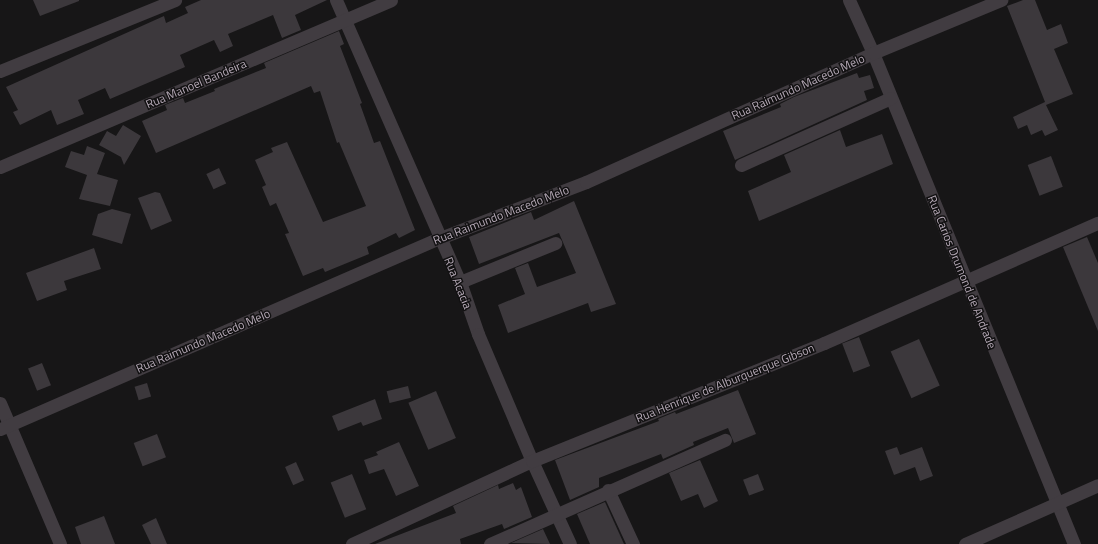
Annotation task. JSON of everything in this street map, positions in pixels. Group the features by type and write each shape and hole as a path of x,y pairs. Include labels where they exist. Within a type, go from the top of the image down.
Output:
{"street":[{"path":"0,71 175,0"},
{"name":"Rua Acacia","path":"336,0 460,282 478,334 532,461 570,544"},
{"name":"Rua Manoel Bandeira","path":"0,168 391,0"},
{"name":"Rua Carios Drumond de Andrade","path":"849,0 873,53 1074,544"},
{"name":"Rua Raimundo Macedo Melo","path":"5,427 440,238 586,182 873,53 1001,0"},
{"path":"741,165 891,98"},
{"name":"Rua Henrique de Alburquerque Gibson","path":"352,544 532,461 824,343 1098,222"},
{"path":"460,282 555,243"},
{"path":"0,403 5,427 60,544"},
{"path":"490,544 608,490 725,440"},
{"path":"966,544 1098,485"},
{"path":"608,490 633,544"}],"building":[{"path":"33,0 79,0 79,1 40,16"},
{"path":"201,0 327,0 295,15 301,30 282,38 273,15 228,34 233,46 220,52 214,40 180,55 185,67 110,99 105,88 78,100 84,114 57,125 51,110 20,125 13,112 18,110 6,87 164,16 166,23 188,13 185,7"},
{"path":"1023,0 1035,0 1047,30 1061,24 1068,43 1054,49 1073,94 1046,105 1058,130 1045,136 1042,130 1031,135 1027,125 1018,129 1013,117 1045,102 1007,6"},
{"path":"339,31 344,44 340,46 362,103 360,104 374,143 380,141 415,230 399,238 396,233 367,247 369,254 325,272 323,268 303,276 285,234 289,233 276,203 270,206 262,187 266,185 255,160 273,152 271,148 287,142 323,222 366,206 339,142 337,143 320,91 314,93 311,86 156,153 142,121 167,110 165,105 183,98 185,103 215,91 214,89 266,68 264,63"},
{"path":"857,73 859,78 870,75 874,88 864,91 867,100 735,160 723,131 781,107 780,104 794,97"},
{"path":"123,125 141,136 124,165 121,157 99,145 107,131 116,136"},
{"path":"840,130 846,147 882,134 893,164 759,221 748,191 791,172 784,155"},
{"path":"87,146 105,153 97,174 118,180 110,206 79,199 87,175 65,167 71,151 84,155"},
{"path":"1051,156 1063,187 1039,196 1028,165"},
{"path":"219,168 226,183 213,189 206,174"},
{"path":"155,192 160,193 172,221 151,230 138,198"},
{"path":"574,201 616,304 591,312 588,303 508,333 498,305 525,294 515,268 528,263 537,287 576,273 559,233 479,264 469,237 531,212 534,220"},
{"path":"112,209 131,214 122,244 92,235 98,214"},
{"path":"1087,237 1098,263 1098,331 1063,247"},
{"path":"94,248 101,269 64,281 67,290 37,301 26,273"},
{"path":"859,337 870,366 853,372 842,343"},
{"path":"919,339 940,386 911,398 891,352"},
{"path":"42,363 51,385 37,391 28,369"},
{"path":"147,383 151,396 139,400 135,387"},
{"path":"408,386 411,398 390,403 387,391"},
{"path":"738,390 756,434 734,443 728,428 693,442 694,445 663,459 661,454 599,478 599,487 570,500 555,460 659,421 658,419 675,412 676,414"},
{"path":"436,391 456,438 428,450 408,403"},
{"path":"375,399 382,419 363,426 361,422 338,431 332,416"},
{"path":"157,434 166,457 143,466 134,443"},
{"path":"399,442 419,486 396,496 384,469 369,474 364,460 378,455 376,452"},
{"path":"897,447 900,455 922,447 933,476 920,481 915,467 894,475 885,451"},
{"path":"700,460 718,501 704,508 698,494 681,501 669,473"},
{"path":"296,462 304,480 293,485 285,467"},
{"path":"352,474 366,509 345,518 331,483"},
{"path":"758,474 764,490 749,496 743,480"},
{"path":"513,483 516,490 521,487 532,517 504,529 502,524 460,539 461,544 375,544 456,513 453,506 498,485 499,489"},
{"path":"605,502 624,544 590,544 577,514"},
{"path":"104,516 115,544 81,544 75,527"},
{"path":"156,518 167,544 151,544 142,525"},
{"path":"543,529 550,544 511,543"}]}
